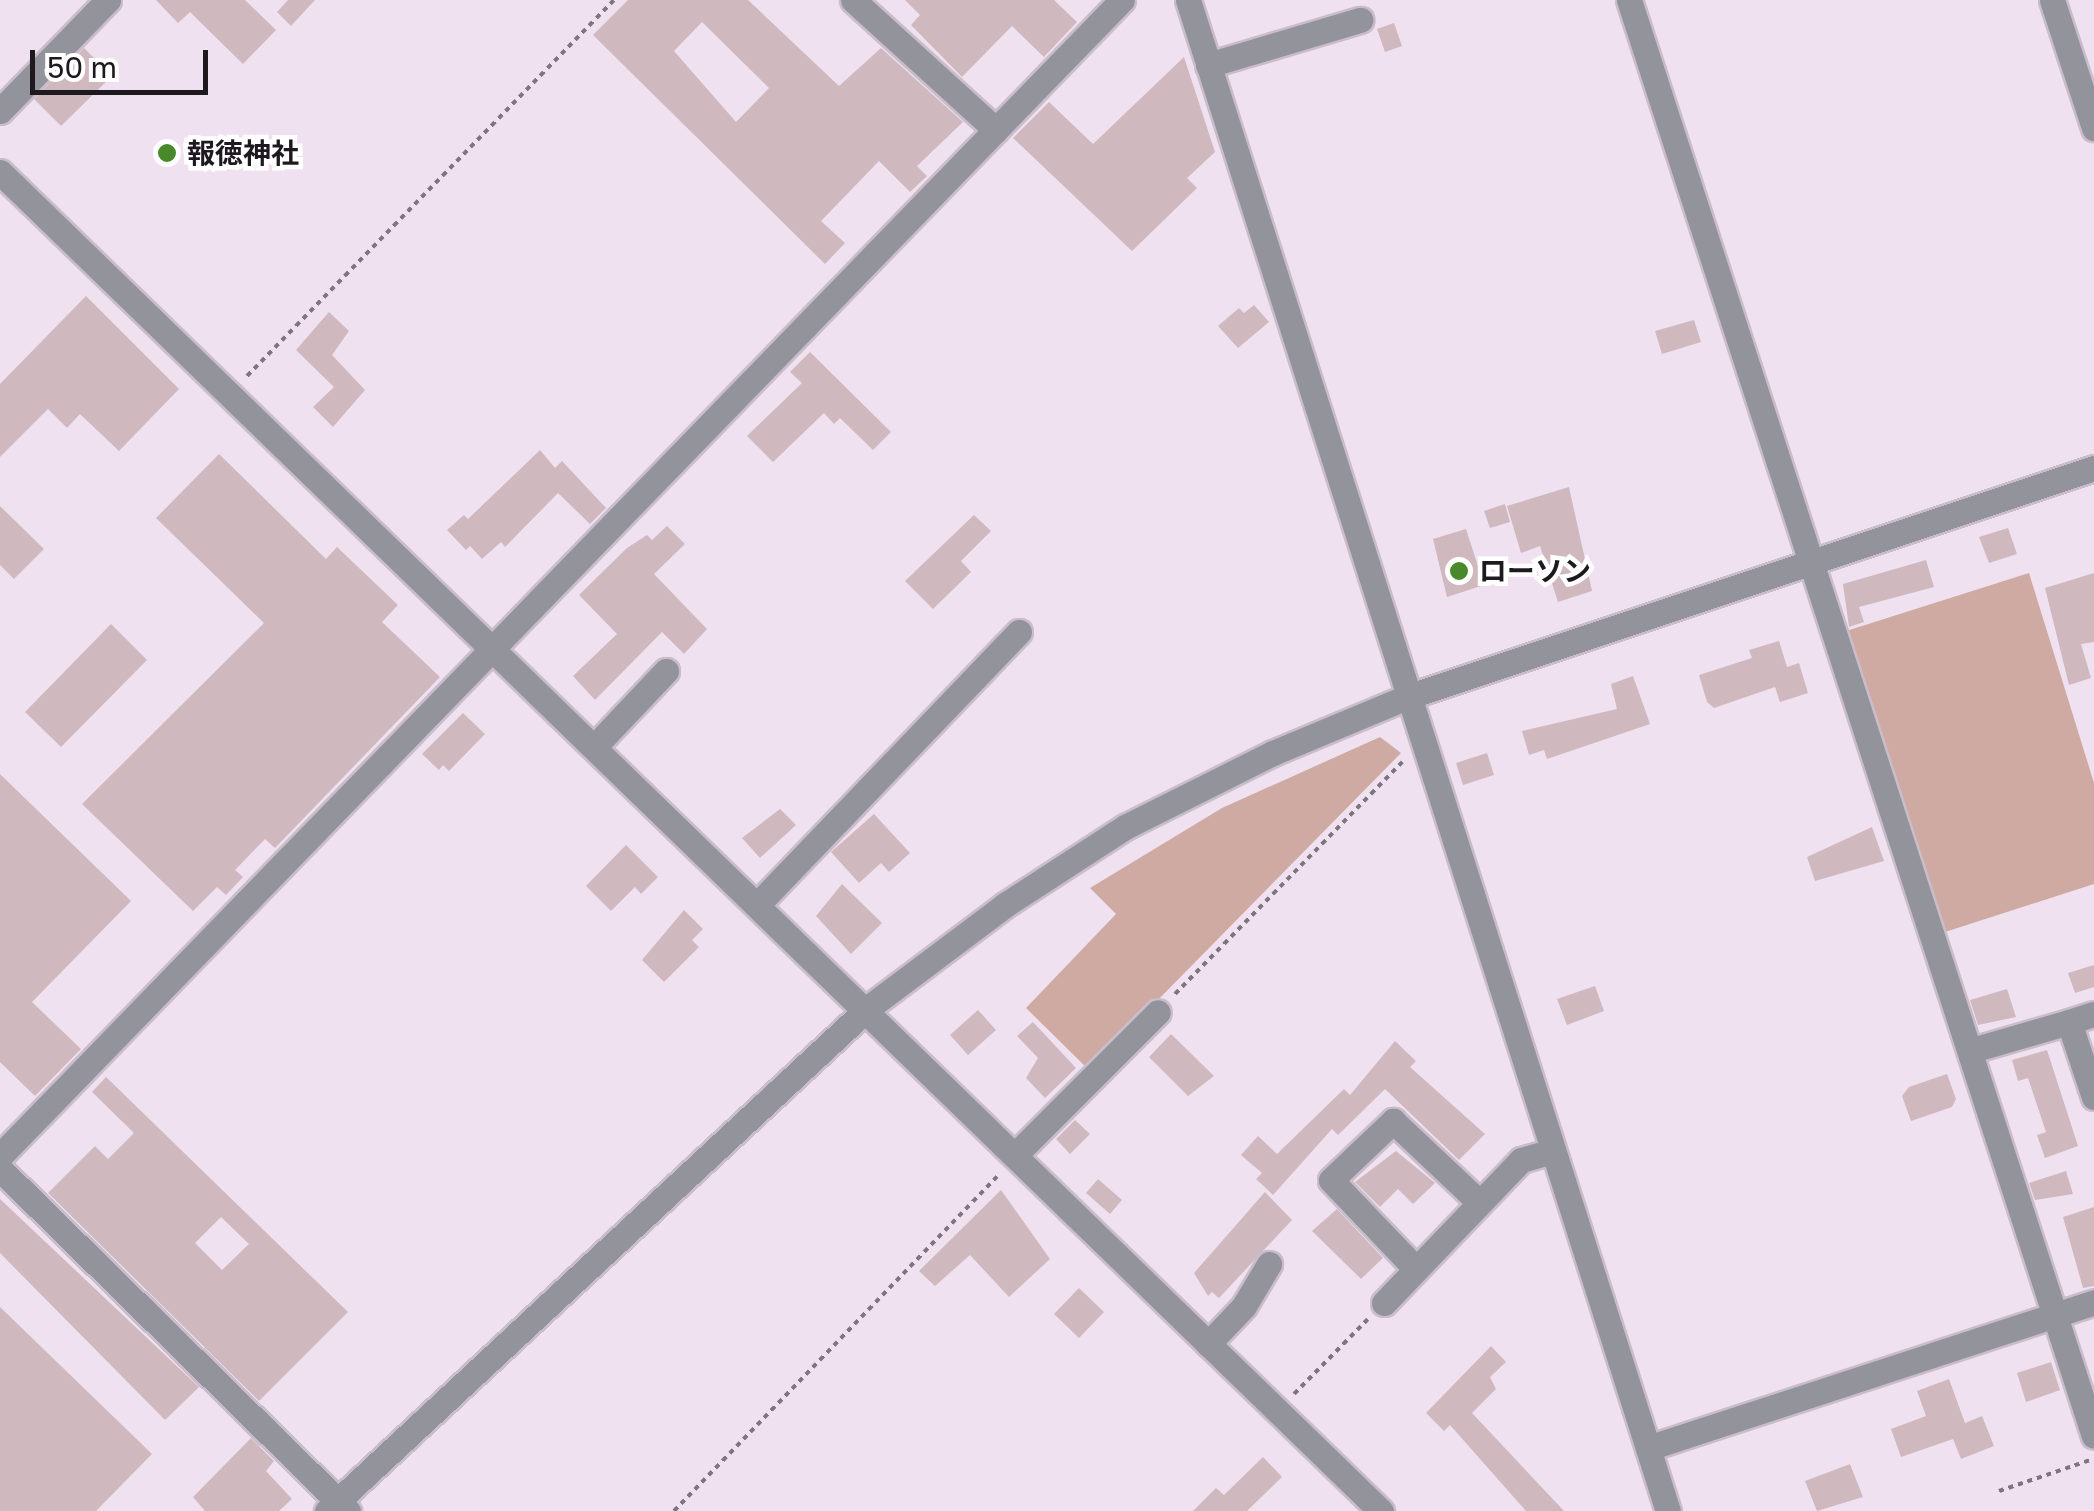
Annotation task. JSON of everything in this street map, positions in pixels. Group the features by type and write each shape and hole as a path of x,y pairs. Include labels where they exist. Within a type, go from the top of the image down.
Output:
{"street":[{"path":"0,111 108,0"},
{"path":"854,0 996,130"},
{"path":"0,1156 1122,0"},
{"path":"1188,0 1422,748 1668,1511"},
{"path":"1629,0 2094,1436"},
{"path":"2052,0 2094,128"},
{"path":"1208,65 1360,20"},
{"path":"0,172 868,1008 1381,1511"},
{"path":"0,1170 338,1508 868,1008 1005,905 1126,827 1273,753 1407,697 2094,468"},
{"path":"758,904 1019,632"},
{"path":"596,745 666,671"},
{"path":"1018,1154 1158,1012"},
{"path":"1972,1050 2094,1014"},
{"path":"2069,1022 2094,1097"},
{"path":"1416,1269 1331,1180 1392,1122 1479,1202"},
{"path":"1384,1303 1521,1160 1552,1151"},
{"path":"1208,1344 1244,1306 1268,1264"},
{"path":"1648,1448 2094,1302"}],"path":[{"path":"231,393 614,0"},
{"path":"1158,1012 1422,748"},
{"path":"674,1511 1018,1154"},
{"path":"1277,1412 1384,1303"},
{"path":"1999,1491 2094,1459"}],"shaded area":[{"path":"2029,573 2094,783 2094,884 1942,933 1843,632"},
{"path":"1380,737 1401,753 1089,1070 1026,1008 1116,914 1090,888 1222,808"}],"building":[{"path":"156,0 245,0 276,30 243,64 190,12 178,23"},
{"path":"288,0 315,0 291,26 277,12"},
{"path":"628,0 748,0 839,86 881,48 963,122 917,166 927,176 910,192 879,161 821,221 845,243 825,264 593,35","holes":["702,22 769,88 736,122 674,51"]},
{"path":"905,0 1054,0 1077,22 1044,57 1012,26 962,77 911,25 920,15"},
{"path":"1394,23 1402,46 1385,52 1377,29"},
{"path":"84,48 112,76 61,126 34,99"},
{"path":"1184,57 1215,152 1187,178 1197,188 1132,251 1013,138 1049,102 1093,144"},
{"path":"86,296 179,389 119,451 80,414 67,428 48,409 0,457 0,384"},
{"path":"1254,305 1269,322 1238,348 1218,326 1239,308 1244,313"},
{"path":"329,312 349,331 332,355 365,390 333,427 313,407 334,387 296,350"},
{"path":"1694,320 1701,342 1662,354 1655,331"},
{"path":"810,352 891,432 873,450 840,418 834,424 824,413 773,462 747,436 802,383 790,372"},
{"path":"540,450 555,468 562,461 606,508 590,524 558,493 505,547 501,542 482,559 470,546 466,550 447,530 464,515 468,519"},
{"path":"219,454 326,559 337,547 398,605 382,622 440,677 275,848 265,839 235,870 243,877 226,895 217,887 193,911 82,804 264,623 156,518"},
{"path":"1569,487 1592,591 1558,602 1540,546 1521,553 1507,506"},
{"path":"1505,504 1510,522 1490,528 1484,511"},
{"path":"0,506 44,549 14,579 0,565"},
{"path":"974,515 991,531 961,561 971,572 933,609 905,581"},
{"path":"667,526 685,544 654,574 707,629 684,654 662,632 595,700 573,676 617,634 579,595 627,548 647,535 652,540"},
{"path":"2008,528 2017,554 1989,563 1979,537"},
{"name":"ローソン","path":"1466,529 1484,585 1447,597 1433,539"},
{"path":"1926,560 1934,587 1859,607 1864,622 1849,627 1843,584"},
{"path":"2094,573 2094,642 2081,644 2091,678 2069,685 2045,588"},
{"path":"111,624 147,660 61,747 25,712"},
{"path":"1779,641 1787,667 1799,663 1808,693 1780,702 1775,687 1714,708 1707,702 1699,675 1752,658 1749,650"},
{"path":"1633,676 1650,724 1547,759 1544,750 1529,755 1522,731 1617,709 1611,684"},
{"path":"463,713 485,734 449,771 443,765 439,770 422,754"},
{"path":"1487,753 1494,775 1463,785 1456,763"},
{"path":"0,774 131,901 32,1002 81,1049 35,1096 0,1062"},
{"path":"780,809 796,825 760,858 742,838"},
{"path":"874,814 910,853 889,872 881,863 859,883 831,852"},
{"path":"1872,827 1884,861 1815,881 1807,857"},
{"path":"626,845 658,877 641,894 635,887 611,911 586,886"},
{"path":"842,884 882,923 851,954 816,916"},
{"path":"684,910 703,929 692,940 699,947 664,982 642,960"},
{"path":"2094,965 2094,987 2075,993 2068,973"},
{"path":"1595,986 1604,1011 1567,1025 1557,999"},
{"path":"2007,989 2016,1017 1978,1025 1970,1000"},
{"path":"978,1010 996,1030 968,1055 950,1035"},
{"path":"1033,1022 1076,1068 1045,1098 1026,1078 1038,1058 1017,1036"},
{"path":"1171,1034 1214,1076 1188,1096 1149,1057"},
{"path":"1395,1041 1416,1061 1410,1067 1485,1134 1459,1160 1385,1089 1338,1135 1332,1129 1273,1195 1256,1179 1262,1173 1241,1155 1258,1136 1277,1154 1344,1089 1350,1095"},
{"path":"2047,1050 2078,1146 2045,1158 2037,1135 2046,1132 2028,1078 2018,1081 2012,1060"},
{"path":"1947,1074 1956,1099 1952,1107 1911,1121 1902,1096 1909,1087"},
{"path":"106,1077 348,1312 259,1401 48,1193 95,1146 108,1159 134,1133 92,1092","holes":["221,1217 249,1244 222,1270 195,1243"]},
{"path":"1075,1120 1090,1134 1070,1154 1056,1139"},
{"path":"1396,1151 1435,1183 1413,1204 1398,1189 1380,1207 1355,1182"},
{"path":"2066,1171 2073,1194 2035,1200 2029,1183"},
{"path":"1098,1179 1122,1200 1110,1214 1086,1193"},
{"path":"1001,1190 1050,1259 1009,1297 970,1255 935,1286 919,1271"},
{"path":"1265,1192 1292,1220 1219,1298 1212,1292 1208,1296 1194,1273"},
{"path":"0,1199 199,1387 165,1420 0,1253"},
{"path":"2094,1207 2094,1286 2083,1288 2063,1217"},
{"path":"1337,1209 1383,1258 1361,1279 1312,1231"},
{"path":"1079,1288 1104,1312 1079,1338 1054,1314"},
{"path":"0,1307 152,1454 96,1511 0,1511"},
{"path":"1491,1346 1506,1362 1490,1377 1496,1389 1472,1413 1564,1511 1526,1511 1450,1425 1444,1431 1426,1413"},
{"path":"2051,1362 2060,1390 2026,1402 2017,1373"},
{"path":"1949,1379 1965,1423 1982,1416 1994,1446 1961,1459 1953,1439 1901,1457 1891,1429 1926,1416 1917,1391"},
{"path":"251,1438 274,1461 266,1471 292,1499 279,1511 205,1511 193,1497"},
{"path":"1263,1457 1282,1477 1247,1511 1193,1511 1216,1488 1224,1495"},
{"path":"1850,1464 1863,1497 1817,1511 1805,1481"}],"place":[{"name":"報徳神社","path":"167,153"},
{"name":"ローソン","path":"1459,571"}]}
